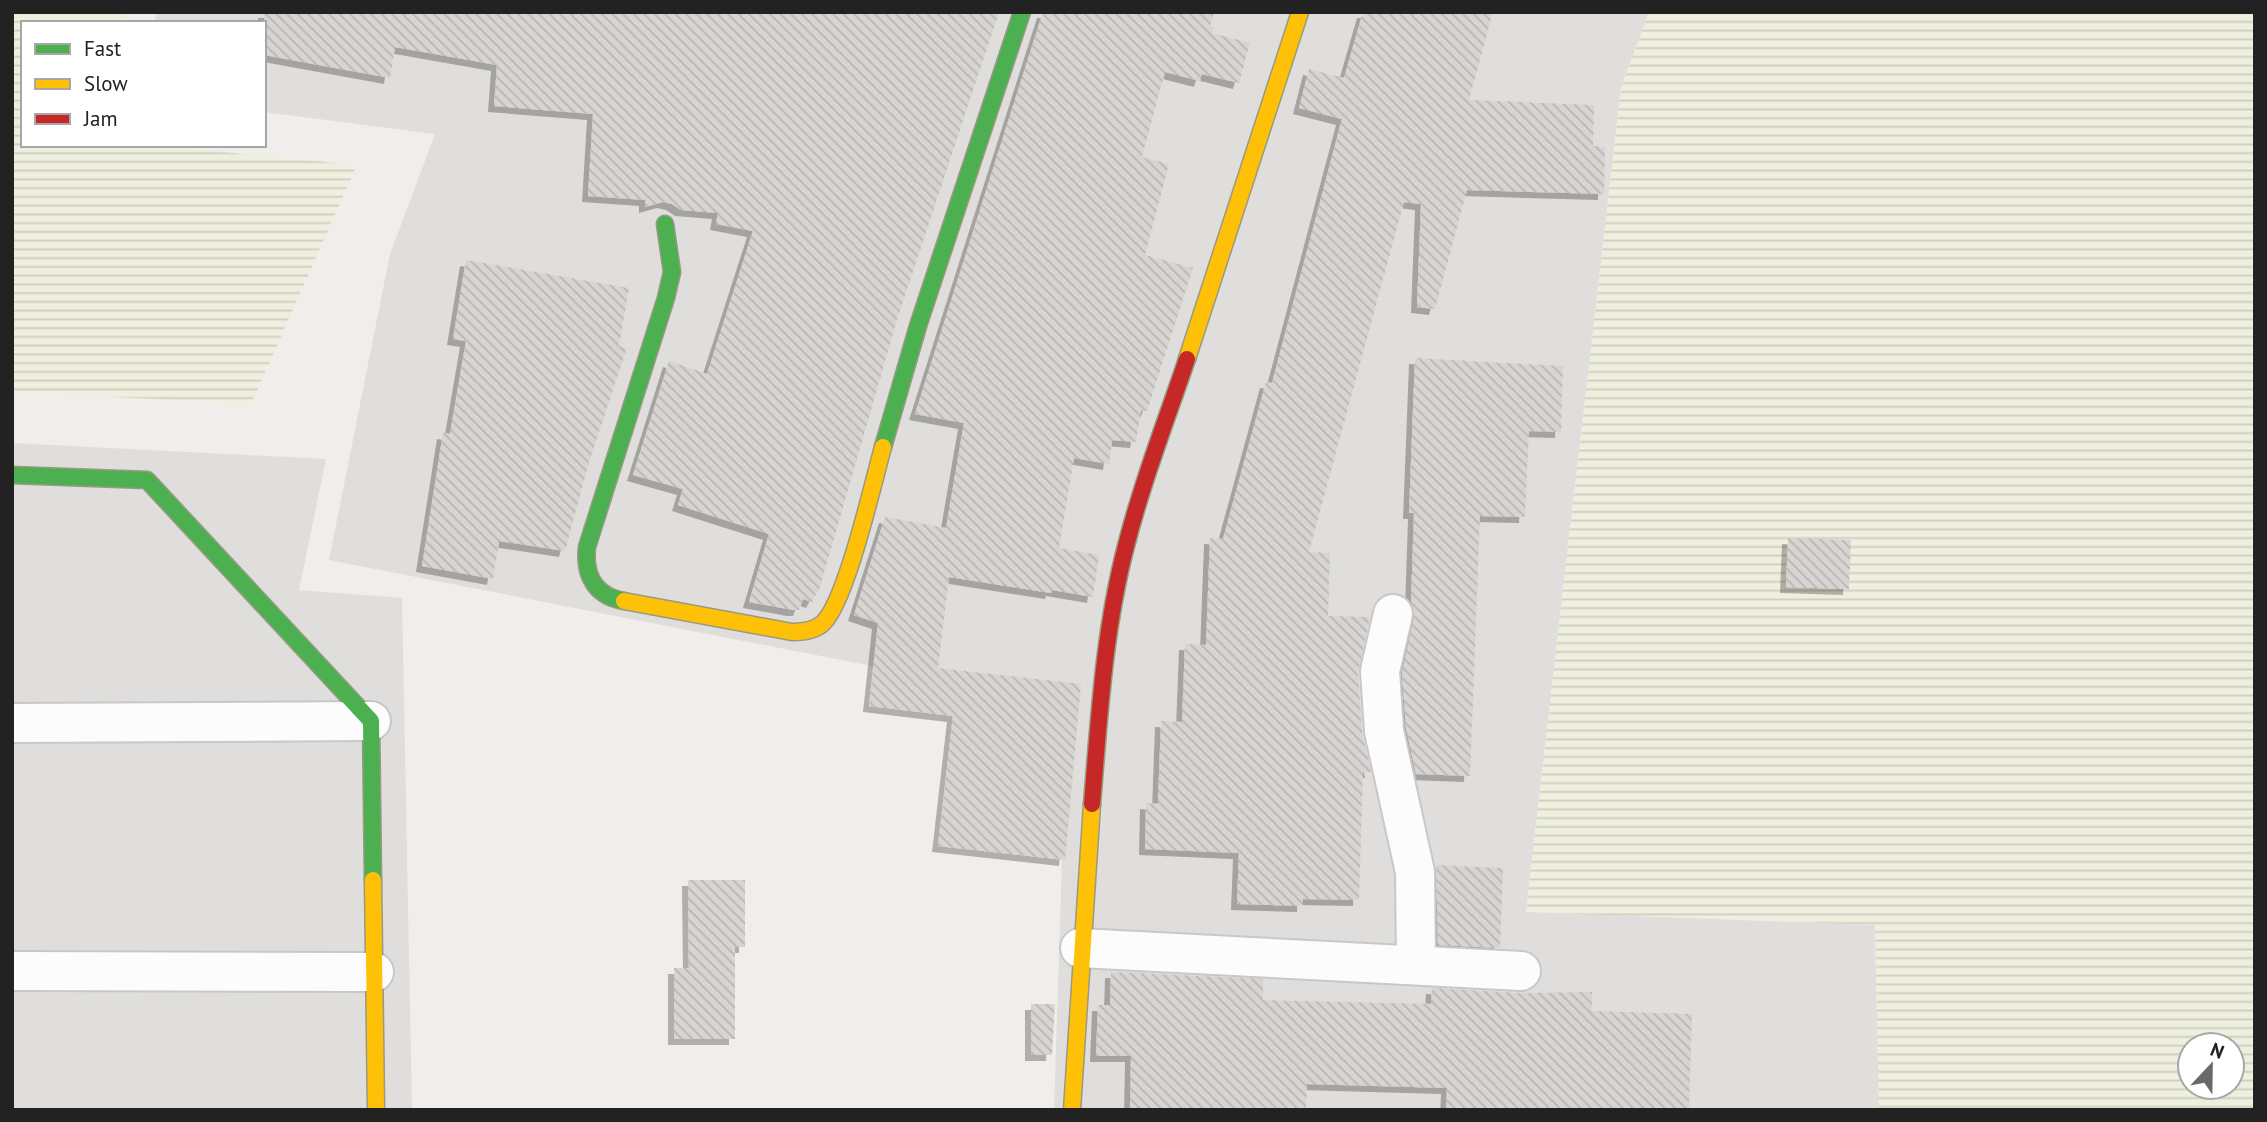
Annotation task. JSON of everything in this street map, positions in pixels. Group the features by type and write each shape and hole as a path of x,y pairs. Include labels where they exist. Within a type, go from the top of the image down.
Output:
{"street":[{"path":"665,224 672,272 666,298 587,547 584,569 592,586 616,600 792,632 811,632 822,626 840,595 918,326 1022,12"},
{"path":"1072,1110 1074,1021 1080,948 1105,655 1116,589 1126,545 1300,12"},
{"path":"12,475 146,480 371,721 376,1110"},
{"path":"1393,614 1380,671 1384,731 1415,872 1416,965"},
{"path":"12,723 371,721"},
{"path":"1080,948 1521,971"},
{"path":"12,971 374,972"}],"shaded area":[{"path":"156,12 1649,12 1621,88 1526,911 1875,925 1879,1110 1054,1110 1067,704 329,560 390,254 435,134 266,112 266,21 155,21"},
{"path":"12,443 326,459 299,590 402,598 412,1110 12,1110"}],"green space":[{"path":"12,12 127,12 125,21 21,21 21,147 172,147 357,165 251,404 12,392"},
{"path":"1649,12 2255,12 2255,1110 1879,1110 1875,925 1526,912 1621,88"}],"building":[{"path":"264,12 999,12 897,320 820,587 812,602 803,599 799,610 793,610 749,602 769,534 678,505 683,489 633,475 669,361 707,374 753,231 716,224 718,213 681,210 663,202 645,207 645,200 588,196 593,114 494,106 497,65 395,47 390,78 266,55"},
{"path":"1043,12 1214,12 1210,27 1214,28 1212,33 1250,43 1239,83 1202,74 1200,81 1165,72 1142,157 1169,164 1145,255 1193,268 1147,411 1141,410 1136,442 1112,440 1109,464 1074,458 1059,548 1099,555 1093,597 949,577 938,668 1081,684 1065,860 938,846 953,716 869,706 878,623 854,615 885,517 946,528 964,423 915,414"},
{"path":"1363,12 1493,12 1469,100 1594,105 1593,146 1605,147 1604,194 1467,190 1435,309 1417,307 1421,204 1404,202 1309,552 1330,553 1328,616 1370,617 1358,672 1362,732 1371,772 1363,772 1359,900 1303,899 1303,906 1237,904 1239,853 1145,849 1146,803 1158,804 1161,721 1182,722 1185,644 1206,645 1210,538 1223,539 1266,382 1272,383 1342,119 1299,108 1309,69 1344,78"},
{"path":"466,260 629,288 619,346 627,348 589,462 565,551 499,541 493,579 422,566 443,433 450,434 466,341 453,339"},
{"path":"1415,358 1563,366 1561,432 1529,431 1525,517 1480,516 1470,776 1416,774 1406,728 1402,673 1414,618 1411,603 1414,513 1409,513"},
{"path":"1788,538 1851,540 1849,589 1786,587"},
{"path":"1436,865 1503,868 1500,948 1438,945"},
{"path":"688,880 745,880 745,947 735,947 735,1039 674,1039 674,968 689,968"},
{"path":"1111,972 1263,979 1263,1000 1431,1004 1432,988 1520,993 1592,992 1592,1011 1692,1014 1689,1110 1446,1110 1447,1088 1307,1084 1306,1110 1130,1110 1131,1056 1096,1056 1098,1005 1110,1005"},
{"path":"1031,1004 1055,1004 1052,1055 1031,1055"}],"traffic: fast":[{"path":"883,447 918,326 1022,12"},
{"path":"624,601 605,594 593,582 587,566 587,547 666,298 672,272 665,224"},
{"path":"12,475 147,480 371,721 373,880"}],"traffic: slow":[{"path":"1187,359 1300,12"},
{"path":"624,601 792,632 816,628 832,611 841,592 858,541 883,447"},
{"path":"1072,1110 1092,804"},
{"path":"373,880 376,1110"}],"traffic: jam":[{"path":"1092,804 1103,675 1112,610 1139,499 1187,359"}]}
